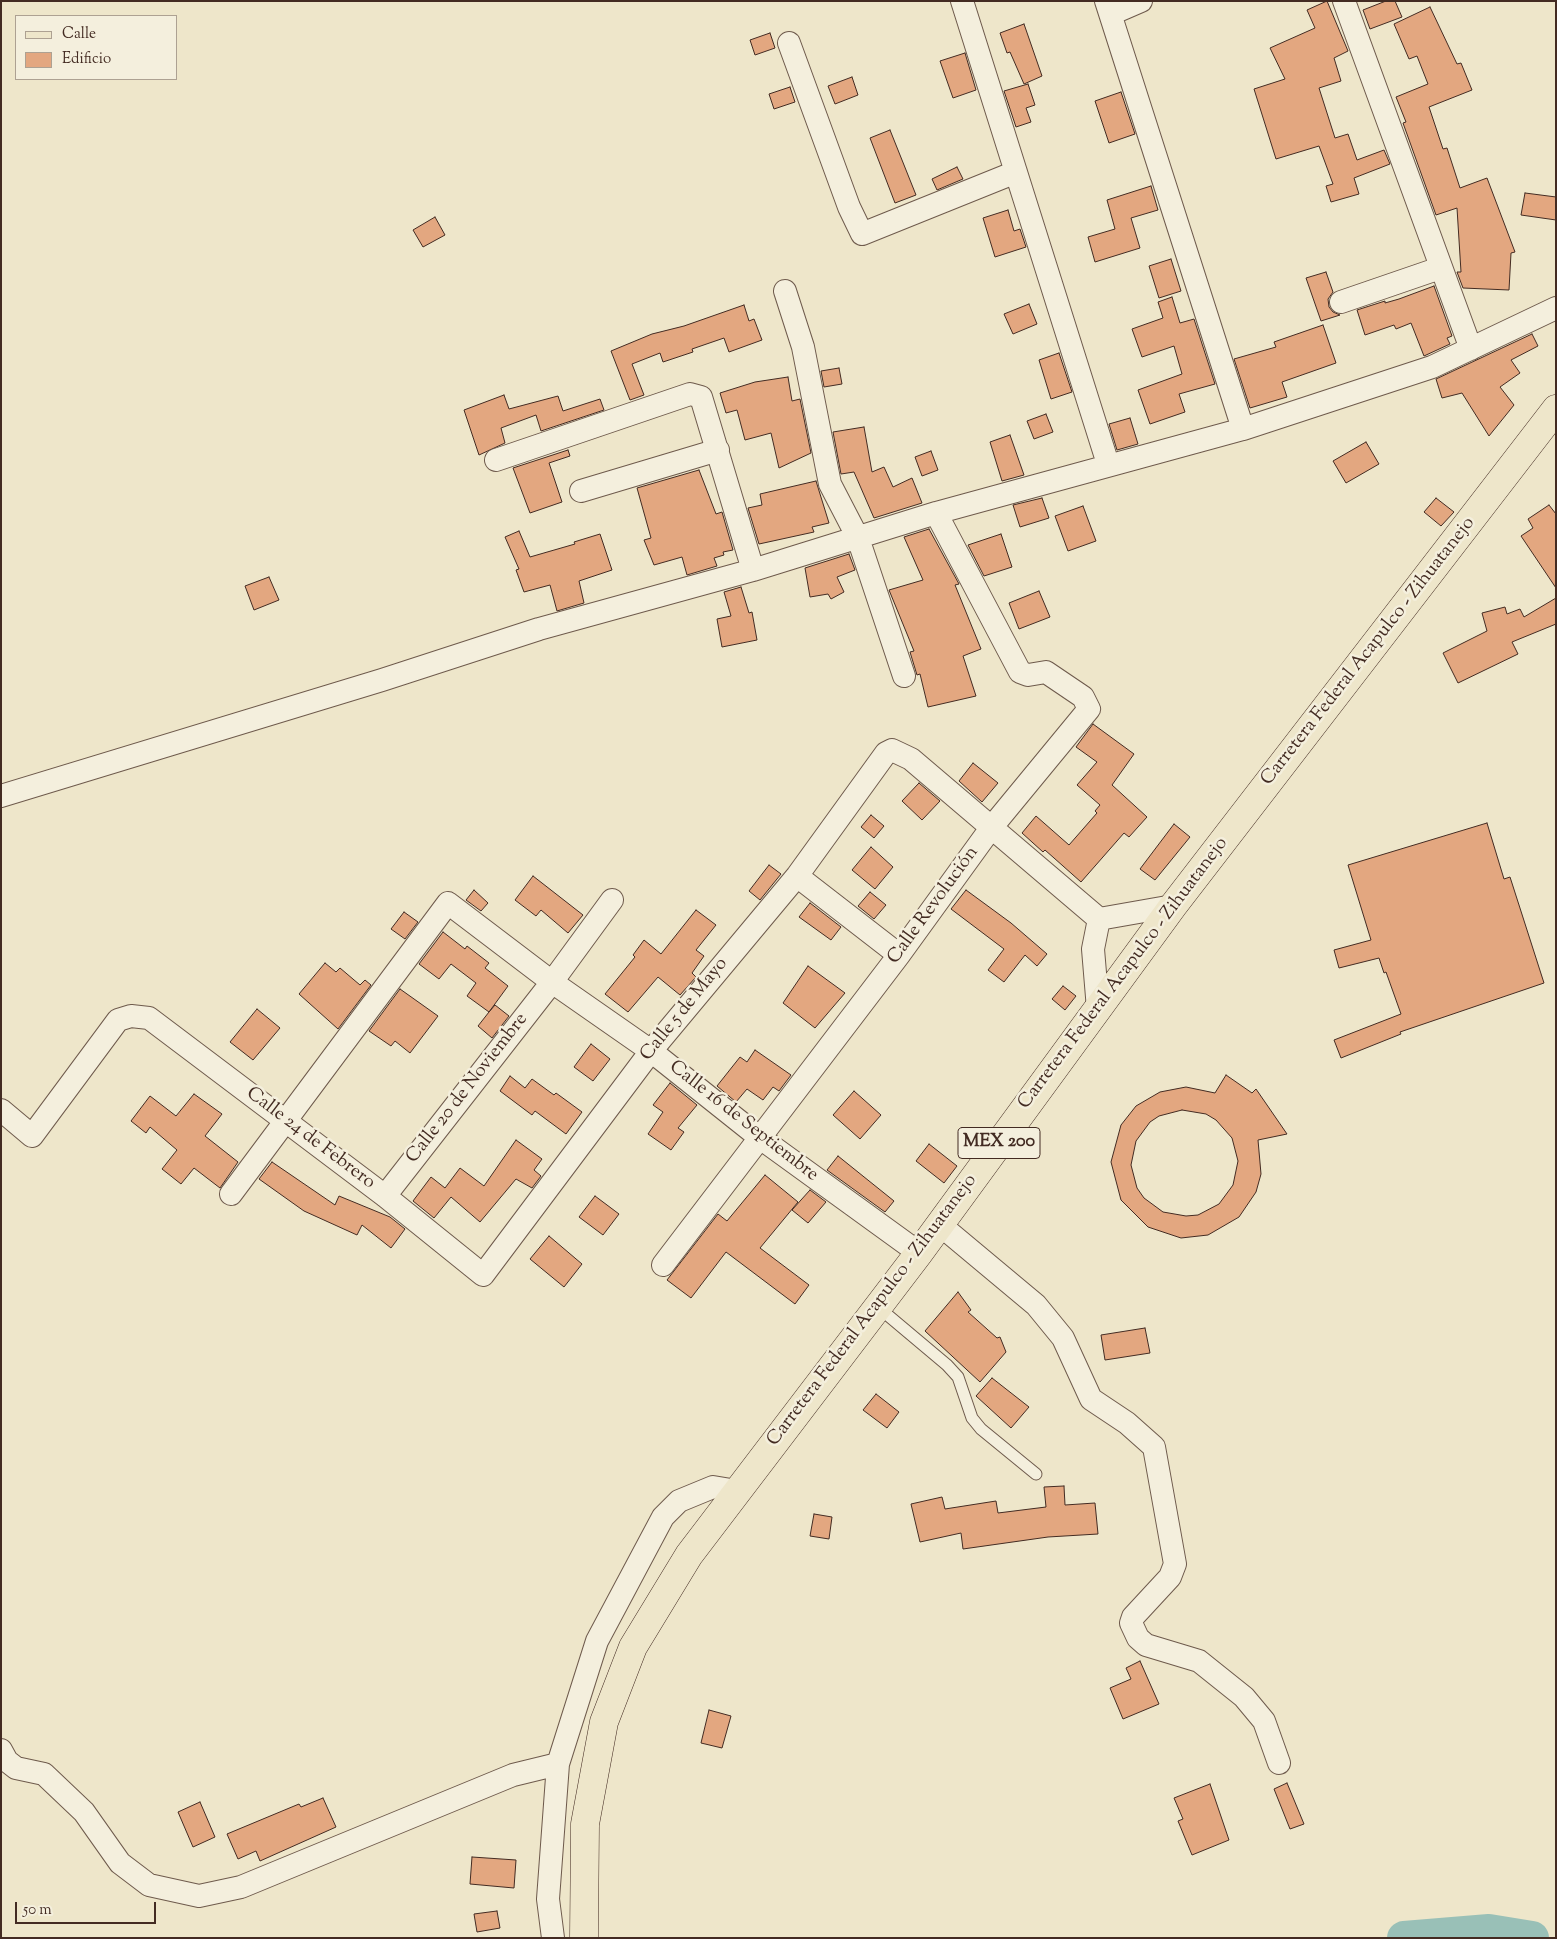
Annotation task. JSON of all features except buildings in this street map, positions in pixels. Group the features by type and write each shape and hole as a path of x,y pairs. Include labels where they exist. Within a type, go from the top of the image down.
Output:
{"main road":[{"name":"Carretera Federal Acapulco - Zihuatanejo","path":"584,1938 584,1824 604,1722 633,1647 688,1555 919,1253 1173,906 1556,409"}],"street":[{"path":"962,1 1108,464"},
{"path":"1141,1 1109,8 1244,429"},
{"path":"1344,1 1471,349"},
{"path":"790,43 849,207 862,234 1016,172"},
{"path":"1341,302 1440,268"},
{"path":"785,291 803,346 830,484 858,538 904,676"},
{"path":"1,796 382,680 539,629 753,570 936,513 1108,464 1244,429 1432,366 1556,308"},
{"path":"496,460 690,394 701,397 753,570"},
{"path":"581,491 718,450"},
{"name":"Calle Revolución","path":"663,1265 899,955 991,828 1089,709 1083,697 1046,672 1028,675 1020,672 936,513"},
{"name":"Calle 5 de Mayo","path":"483,1275 651,1051 797,876 886,753 892,750 911,759 991,828"},
{"path":"991,828 1099,919"},
{"path":"797,876 899,955"},
{"name":"Calle 20 de Noviembre","path":"384,1196 552,982 612,900"},
{"name":"Calle 16 de Septiembre","path":"285,1120 448,902 552,982 651,1051 759,1138 919,1253"},
{"path":"1099,919 1173,906"},
{"path":"1098,1009 1093,949 1099,919"},
{"name":"Calle 24 de Febrero","path":"1,1110 32,1136 118,1020 131,1016 149,1018 384,1196 483,1275"},
{"path":"231,1194 285,1120"},
{"path":"939,1224 1036,1305 1063,1338 1091,1399 1127,1423 1154,1447 1175,1564 1170,1577 1133,1617 1130,1623 1138,1638 1146,1645 1199,1661 1244,1698 1264,1721 1279,1763"},
{"path":"553,1938 548,1899 558,1764 597,1641 663,1517 679,1500 713,1487 737,1491"},
{"path":"1,1750 7,1761 16,1768 44,1774 84,1812 120,1863 149,1885 199,1896 241,1887 513,1775 558,1764"}],"lane":[{"path":"877,1306 947,1365 958,1377 972,1418 981,1428 1036,1474"}],"waterway":[{"path":"1404,1938 1489,1931 1532,1938"}]}
